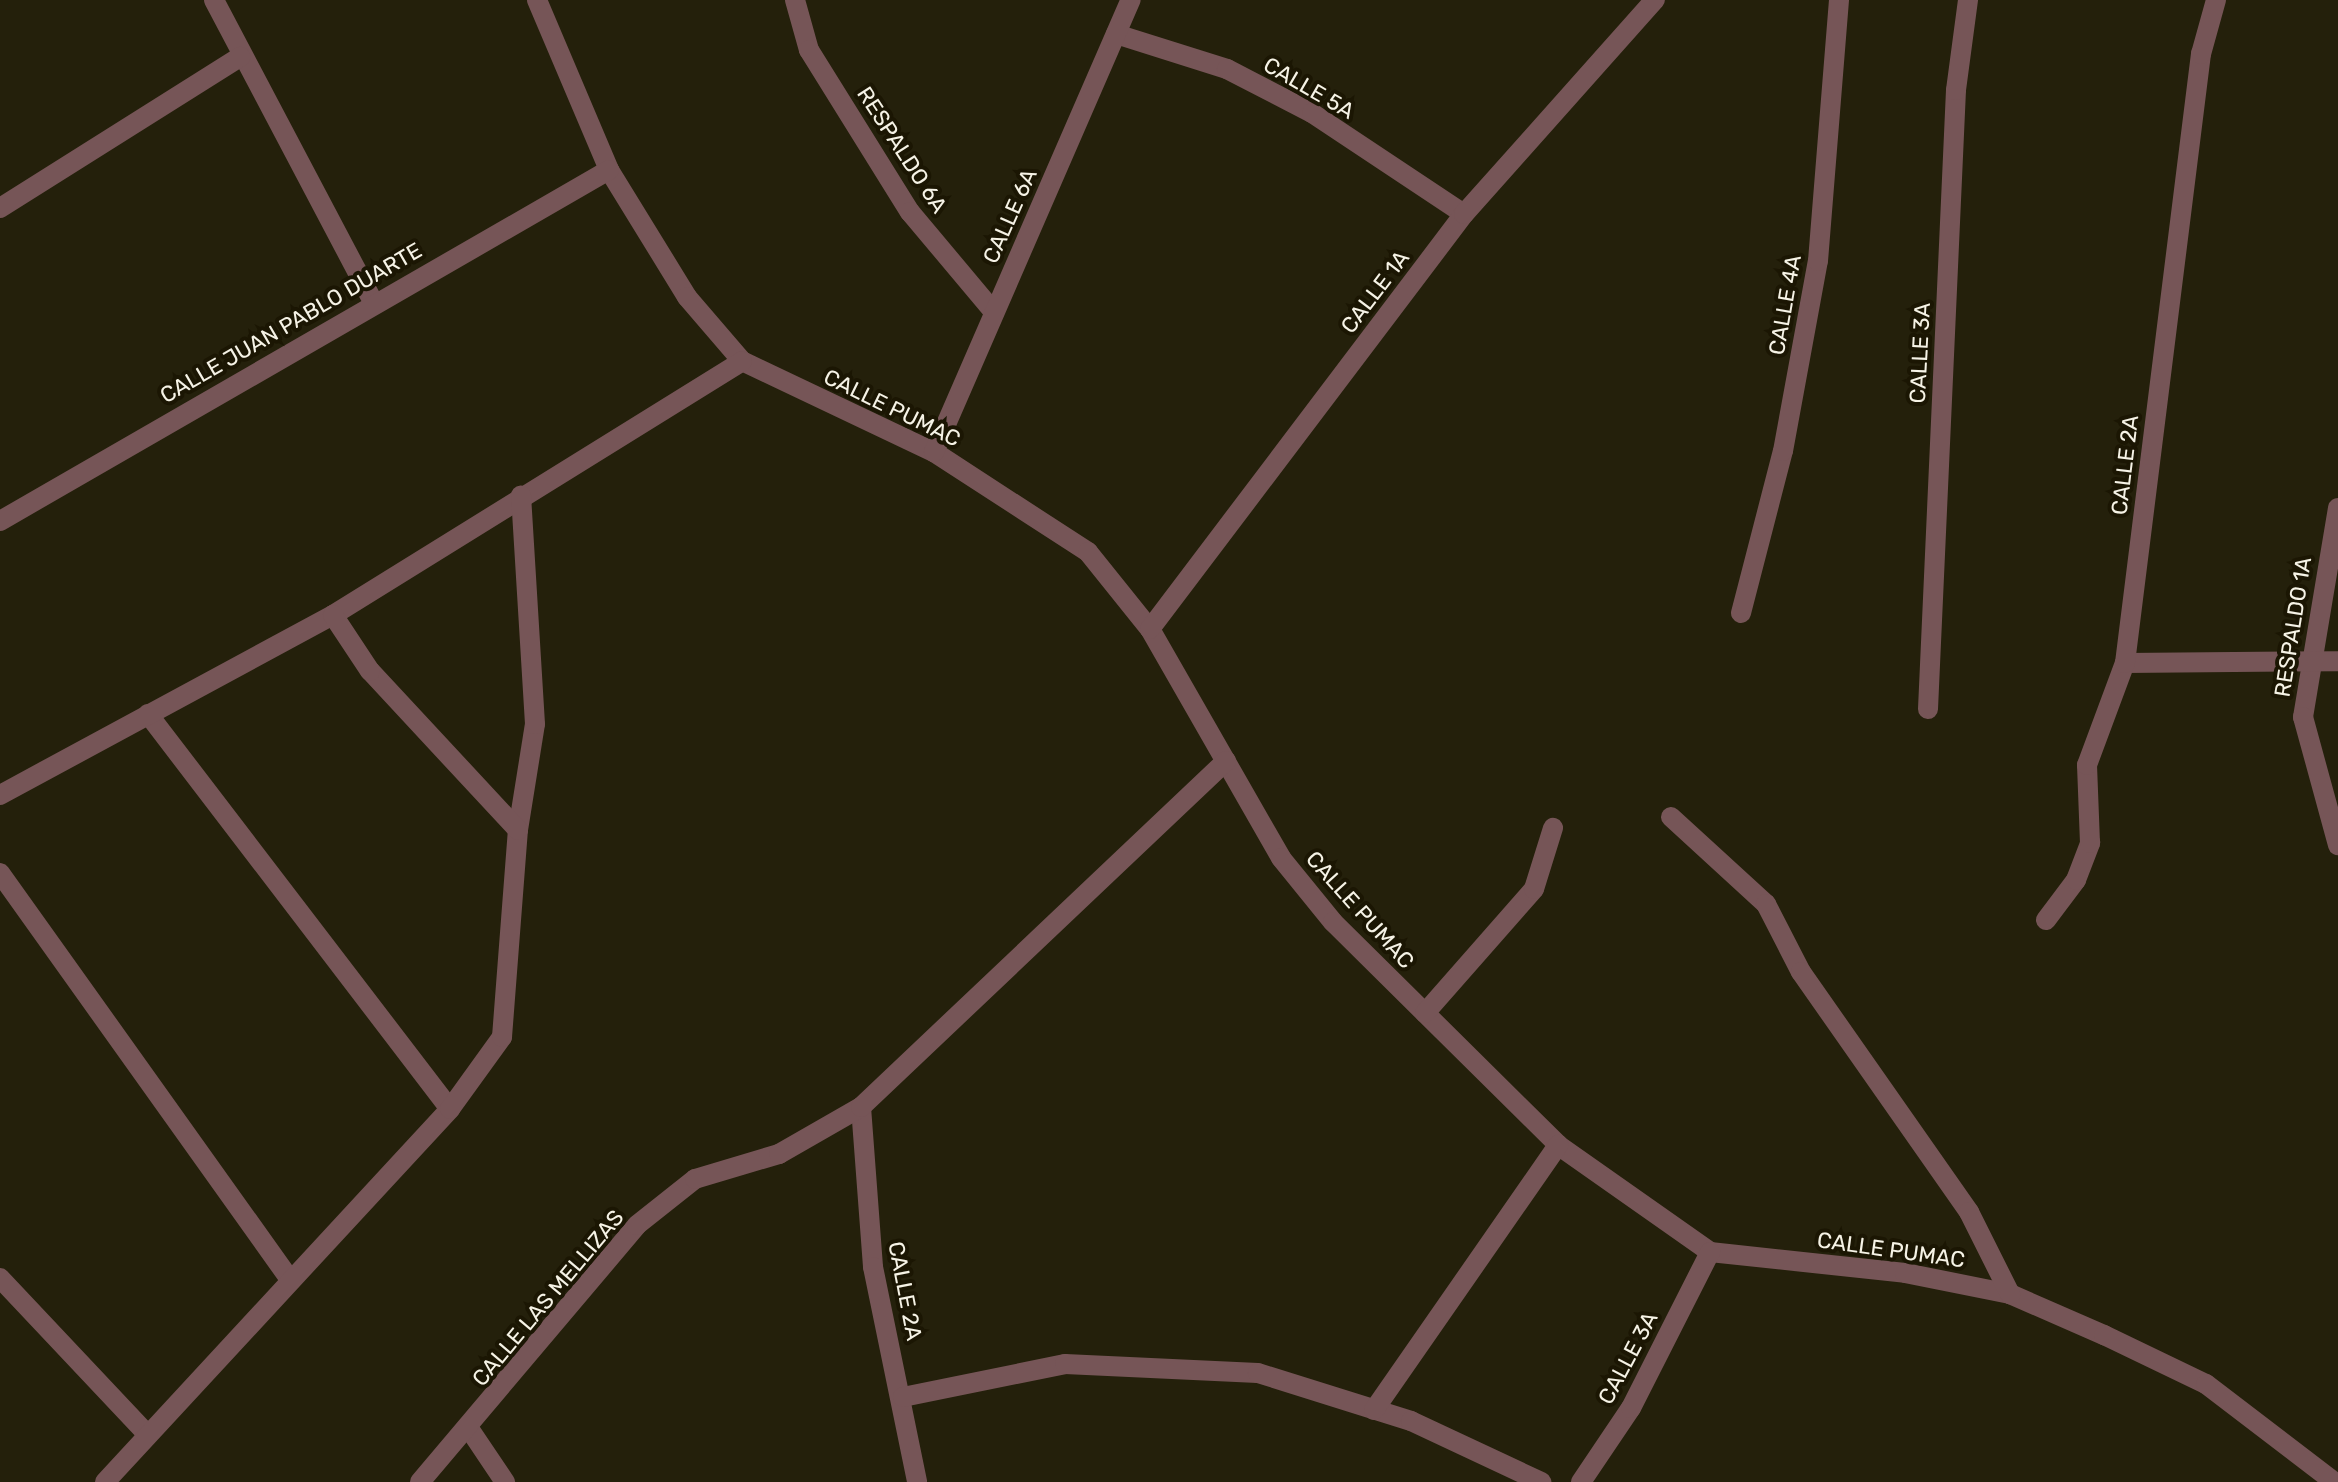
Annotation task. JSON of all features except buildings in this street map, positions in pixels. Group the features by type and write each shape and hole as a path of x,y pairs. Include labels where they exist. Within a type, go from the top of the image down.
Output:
{"street":[{"path":"214,0 240,57 373,301"},
{"name":"CALLE PUMAC","path":"537,0 609,170 687,297 742,361 934,452 1088,552 1150,629 1281,858 1333,922 1558,1145 1710,1252 1905,1273 2010,1294 2206,1384 2334,1482"},
{"name":"RESPALDO 6A","path":"795,0 809,50 910,212 994,312"},
{"name":"CALLE 6A","path":"934,452 1131,0"},
{"name":"CALLE 1A","path":"1150,629 1464,214 1655,0"},
{"name":"CALLE 4A","path":"1741,613 1783,451 1818,261 1839,0"},
{"name":"CALLE 3A","path":"1928,709 1956,90 1968,0"},
{"name":"CALLE 2A","path":"2046,920 2076,880 2090,843 2087,765 2125,663 2201,54 2216,0"},
{"name":"CALLE 5A","path":"1116,34 1256,84 1464,214"},
{"path":"0,208 240,57"},
{"name":"CALLE JUAN PABLO DUARTE","path":"0,521 373,301 609,170"},
{"path":"0,795 333,615 521,495 742,361"},
{"path":"105,1482 450,1109 502,1037 518,830 535,724 521,495"},
{"name":"RESPALDO 1A","path":"2338,508 2306,665 2303,717 2338,845"},
{"path":"333,615 370,671 518,830"},
{"path":"2125,663 2306,665 2338,661"},
{"path":"148,714 450,1109"},
{"name":"CALLE LAS MELLIZAS","path":"420,1482 470,1430 637,1225 695,1179 779,1154 861,1107 1226,761"},
{"path":"1671,817 1766,904 1801,972 1969,1212 2010,1294"},
{"path":"1425,1013 1534,889 1553,828"},
{"path":"0,873 290,1279"},
{"name":"CALLE 2A","path":"861,1107 873,1267 903,1397 917,1482"},
{"path":"1374,1410 1558,1145"},
{"name":"CALLE 3A","path":"1581,1482 1631,1408 1710,1252"},
{"path":"0,1278 147,1434"},
{"path":"903,1397 1065,1364 1258,1373 1374,1410 1541,1482"},
{"path":"470,1430 505,1482"}]}
